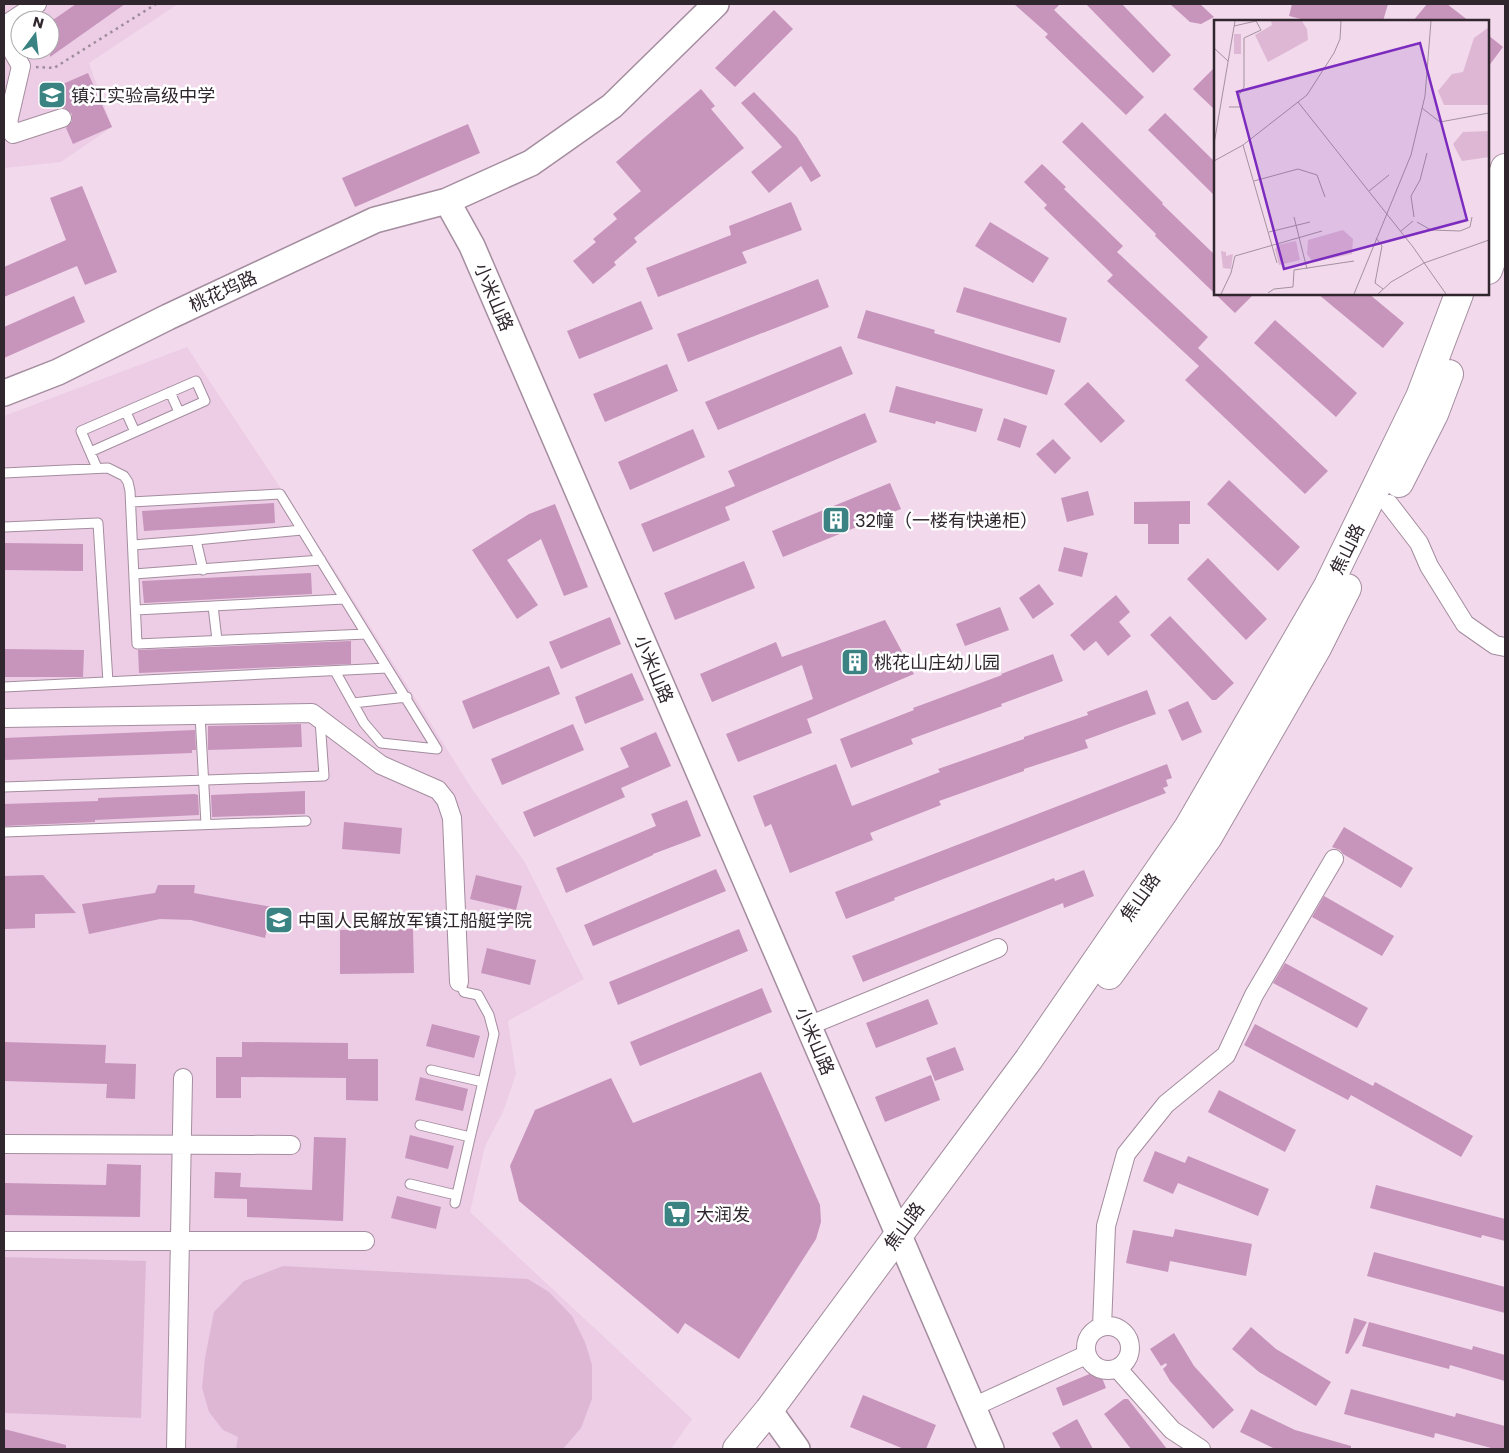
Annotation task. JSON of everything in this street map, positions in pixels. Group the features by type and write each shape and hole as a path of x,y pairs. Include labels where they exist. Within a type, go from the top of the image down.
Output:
{"main road":[{"path":"1489,213 1505,168"},
{"path":"1489,267 1505,223"},
{"name":"焦山路","path":"903,1244 1188,828 1328,586 1420,397 1459,295"},
{"name":"焦山路","path":"760,1449 774,1418 1208,838 1317,648 1434,414 1479,295"},
{"name":"焦山路","path":"737,1449 774,1418"}],"street":[{"path":"37,4 11,22 6,40 21,66 6,122 13,134 62,118"},
{"path":"447,200 531,163 612,106 716,4"},
{"name":"桃花坞路","path":"4,393 58,372 168,317 375,220 447,200"},
{"name":"小米山路","path":"447,200 476,255 991,1449"},
{"path":"1389,504 1418,543 1429,566 1466,624 1495,645 1505,647"},
{"path":"4,718 312,713 381,765 438,790 446,800 452,818 460,982"},
{"path":"1102,1327 1106,1226 1126,1154 1166,1104 1226,1055 1254,996 1334,860"},
{"path":"808,1026 998,948"},
{"path":"176,1449 183,1078"},
{"path":"4,1144 291,1145"},
{"path":"4,1240 365,1241"},
{"path":"1102,1327 1116,1328 1127,1337 1130,1351 1123,1364 1110,1370 1096,1367 1086,1355 1087,1341 1090,1335 1102,1327"},
{"path":"973,1407 1086,1355"},
{"path":"1117,1368 1172,1430 1200,1449"},
{"path":"774,1418 797,1449"}],"lane":[{"path":"90,452 205,401 196,381 81,431 90,452 97,468"},
{"path":"170,392 179,412"},
{"path":"126,412 135,432"},
{"path":"4,473 108,468 124,476 128,482 131,502 137,644 366,634"},
{"path":"131,502 280,494 387,668 407,697 437,749 381,743 364,723 335,671"},
{"path":"4,527 98,523 108,682"},
{"path":"133,544 302,530"},
{"path":"196,540 203,570"},
{"path":"134,574 321,560"},
{"path":"136,610 344,599"},
{"path":"213,606 218,640"},
{"path":"4,687 387,668"},
{"path":"353,703 407,697"},
{"path":"200,715 206,824"},
{"path":"4,787 324,776 320,720"},
{"path":"4,832 306,821"},
{"path":"410,1184 456,1199 494,1034 489,1015 478,995 464,992 460,982"},
{"path":"431,1070 483,1082"},
{"path":"420,1125 470,1137"}],"path":[{"path":"21,66 54,68 156,4"}],"shaded area":[{"name":"镇江实验高级中学","path":"4,4 178,4 89,63 112,127 61,162 4,168"},
{"name":"中国人民解放军镇江船艇学院","path":"187,347 335,570 472,789 524,861 584,979 508,1021 516,1074 503,1112 485,1146 470,1212 692,1419 671,1449 4,1449 4,416"},
{"path":"4,1257 146,1261 141,1418 4,1413"},
{"path":"283,1266 528,1279 549,1292 572,1316 585,1342 592,1365 592,1399 581,1428 563,1449 236,1449 238,1437 223,1430 209,1412 202,1388 205,1358 214,1312 244,1281"}],"building":[{"path":"76,4 125,4 60,50 60,15"},
{"path":"1014,4 1060,4 1054,10 1144,97 1126,115 1045,37 1048,34"},
{"path":"1086,4 1122,4 1171,55 1153,73"},
{"path":"1170,4 1200,4 1214,17 1201,24 1190,22"},
{"path":"1292,4 1388,4 1383,20 1305,20 1289,16"},
{"path":"1427,4 1447,4 1468,20 1414,20"},
{"path":"774,10 793,29 735,87 715,68"},
{"path":"1489,36 1503,47 1489,66"},
{"path":"1214,68 1214,109 1193,89"},
{"path":"88,73 112,127 73,144 66,128 72,121 72,114 65,108 57,108 49,90"},
{"path":"701,89 715,106 711,109 744,148 634,238 637,242 614,262 616,265 593,284 573,261 596,242 593,239 617,219 613,214 641,191 616,162"},
{"path":"754,92 797,137 821,176 811,182 801,166 769,193 751,172 782,147 741,103"},
{"path":"1165,113 1214,161 1214,195 1148,130"},
{"path":"1082,122 1214,254 1214,293 1155,236 1156,234 1062,142"},
{"path":"468,124 480,153 355,207 342,178"},
{"path":"1042,164 1066,187 1064,189 1123,246 1117,252 1208,337 1198,348 1328,471 1305,494 1185,380 1199,366 1107,281 1113,275 1044,208 1047,205 1024,182"},
{"path":"82,186 117,272 85,285 77,266 4,297 4,267 66,240 50,198"},
{"path":"791,202 802,230 742,252 747,263 658,297 646,268 731,235 729,226"},
{"path":"990,222 1049,258 1033,283 975,246"},
{"path":"818,279 829,307 688,362 677,334"},
{"path":"964,287 1067,318 1060,343 956,312"},
{"path":"1216,295 1253,295 1235,313"},
{"path":"1319,295 1370,295 1404,323 1383,348"},
{"path":"74,296 85,322 4,358 4,327"},
{"path":"641,301 653,329 579,359 567,331"},
{"path":"866,310 935,330 934,333 1055,370 1047,395 857,338"},
{"path":"1275,320 1357,393 1336,417 1254,343"},
{"path":"841,346 853,374 718,430 705,402"},
{"path":"667,364 678,391 605,422 593,394"},
{"path":"1088,382 1125,421 1101,443 1064,404"},
{"path":"896,386 983,409 976,432 936,421 935,424 889,412"},
{"path":"865,413 877,442 725,507 730,520 653,552 641,524 735,486 728,471"},
{"path":"1004,418 1027,426 1020,448 997,440"},
{"path":"693,429 705,457 630,490 618,462"},
{"path":"1053,439 1071,458 1055,474 1036,454"},
{"path":"1229,480 1300,547 1278,571 1207,504"},
{"name":"32幢（一楼有快递柜）","path":"890,483 901,509 783,557 772,531"},
{"path":"1088,491 1094,515 1067,522 1061,498"},
{"path":"1190,501 1190,524 1179,524 1179,544 1148,544 1148,524 1134,524 1134,502"},
{"path":"274,503 275,523 144,531 142,511"},
{"path":"555,504 588,587 564,596 541,539 507,560 538,605 517,619 472,550 529,514"},
{"path":"4,543 83,544 83,571 4,570"},
{"path":"1064,547 1088,553 1082,577 1058,571"},
{"path":"1208,558 1267,619 1246,640 1187,579"},
{"path":"744,561 755,588 675,620 664,593"},
{"path":"311,573 312,594 144,603 142,581"},
{"path":"1039,584 1054,604 1033,619 1019,598"},
{"path":"1116,595 1130,612 1119,622 1131,636 1108,656 1096,641 1084,651 1070,635"},
{"path":"1000,607 1009,630 965,646 956,624"},
{"path":"1170,616 1234,683 1216,700 1212,700 1150,635"},
{"path":"610,617 621,644 561,669 549,642"},
{"path":"885,620 914,674 807,719 812,733 738,762 726,734 813,699 802,665 712,702 700,674 776,642 782,657"},
{"path":"351,641 351,664 139,673 138,650"},
{"path":"4,649 84,650 83,677 4,677"},
{"path":"1053,654 1063,681 1001,704 1002,706 911,739 913,744 851,768 840,739 914,710 913,708"},
{"path":"549,666 560,694 473,729 462,701"},
{"path":"632,673 644,700 585,724 575,697"},
{"path":"1147,690 1156,714 1085,740 1088,748 1024,769 1024,771 939,801 941,805 870,833 873,840 790,873 771,824 765,827 753,796 836,764 852,806 940,772 938,769 1088,715 1087,712"},
{"path":"1188,701 1202,732 1182,741 1168,710"},
{"path":"301,724 302,747 208,750 208,726"},
{"path":"573,724 584,750 502,785 491,759"},
{"path":"195,730 196,750 192,750 192,753 4,760 4,738"},
{"path":"656,732 671,766 621,788 625,797 534,837 523,812 629,767 620,748"},
{"path":"1167,764 1172,778 1166,780 1168,786 1163,788 1166,793 894,898 895,900 846,919 835,892"},
{"path":"305,791 305,814 212,817 211,795"},
{"path":"198,795 199,815 4,826 4,804 98,801 98,798"},
{"path":"687,800 701,836 653,854 566,893 556,868 656,826 651,814"},
{"path":"344,822 402,828 400,854 342,849"},
{"path":"1344,827 1413,868 1401,888 1343,854 1340,850 1332,847"},
{"path":"716,869 726,891 593,946 584,925"},
{"path":"1084,870 1094,896 1064,908 1063,903 863,982 852,956 1054,878 1055,881"},
{"path":"43,875 76,913 35,914 35,928 4,929 4,876"},
{"path":"476,875 522,886 516,910 470,899"},
{"path":"158,885 195,885 194,893 272,907 265,938 191,920 160,919 89,934 82,904 155,893"},
{"path":"1324,896 1394,936 1382,956 1312,917"},
{"path":"413,929 414,973 340,974 340,930"},
{"path":"739,929 748,951 618,1005 609,982"},
{"path":"487,948 536,960 530,985 481,973"},
{"path":"1285,963 1368,1008 1357,1028 1273,983"},
{"path":"762,988 772,1012 640,1066 630,1042"},
{"path":"928,999 938,1024 876,1048 866,1023"},
{"path":"432,1024 480,1036 474,1058 426,1046"},
{"path":"1255,1024 1373,1086 1375,1082 1473,1136 1461,1157 1351,1095 1348,1100 1244,1045"},
{"path":"4,1042 106,1045 105,1063 136,1064 135,1099 106,1098 107,1084 4,1081"},
{"path":"242,1042 348,1043 348,1059 378,1059 378,1101 346,1100 346,1078 241,1077 241,1098 216,1098 216,1057 242,1057"},
{"path":"955,1047 964,1070 935,1081 926,1058"},
{"name":"大润发","path":"761,1072 820,1205 821,1222 816,1239 739,1359 685,1323 678,1334 519,1201 510,1166 535,1110 611,1078 633,1123"},
{"path":"931,1075 940,1100 885,1122 875,1097"},
{"path":"420,1077 468,1089 463,1111 415,1100"},
{"path":"1219,1090 1296,1130 1285,1152 1208,1112"},
{"path":"410,1135 454,1146 448,1169 405,1158"},
{"path":"314,1137 346,1138 343,1221 247,1217 247,1199 214,1198 215,1172 241,1173 240,1187 312,1190"},
{"path":"1155,1151 1185,1163 1188,1156 1269,1189 1258,1216 1178,1183 1173,1194 1143,1181"},
{"path":"107,1164 141,1165 140,1217 4,1215 4,1183 106,1185"},
{"path":"1376,1185 1505,1219 1505,1241 1482,1235 1481,1238 1370,1208"},
{"path":"397,1196 441,1207 436,1229 391,1218"},
{"path":"1175,1229 1252,1244 1246,1276 1170,1261 1168,1272 1126,1263 1133,1230 1173,1237"},
{"path":"1374,1252 1505,1287 1505,1313 1367,1276"},
{"path":"1354,1318 1367,1322 1348,1354 1345,1353"},
{"path":"1369,1322 1472,1350 1473,1346 1505,1355 1505,1381 1450,1365 1449,1369 1362,1346"},
{"path":"1251,1327 1276,1349 1331,1382 1316,1406 1259,1372 1232,1349"},
{"path":"1174,1333 1194,1366 1234,1410 1213,1429 1170,1381 1163,1369 1167,1365 1166,1363 1161,1366 1150,1349"},
{"path":"1099,1370 1106,1388 1063,1406 1056,1388"},
{"path":"1351,1389 1455,1417 1456,1413 1505,1426 1505,1449 1495,1449 1435,1433 1434,1438 1344,1414"},
{"path":"863,1395 936,1425 926,1449 904,1449 850,1427"},
{"path":"1124,1399 1128,1399 1167,1449 1131,1449 1104,1414"},
{"path":"1251,1409 1295,1430 1351,1446 1351,1449 1275,1449 1240,1432"},
{"path":"1077,1419 1093,1449 1061,1449 1052,1433"},
{"path":"4,1429 66,1445 66,1449 4,1449"}],"place":[{"name":"镇江实验高级中学","path":"52,95"},
{"name":"32幢（一楼有快递柜）","path":"836,520"},
{"name":"桃花山庄幼儿园","path":"855,662"},
{"name":"中国人民解放军镇江船艇学院","path":"279,920"},
{"name":"大润发","path":"677,1214"}]}
